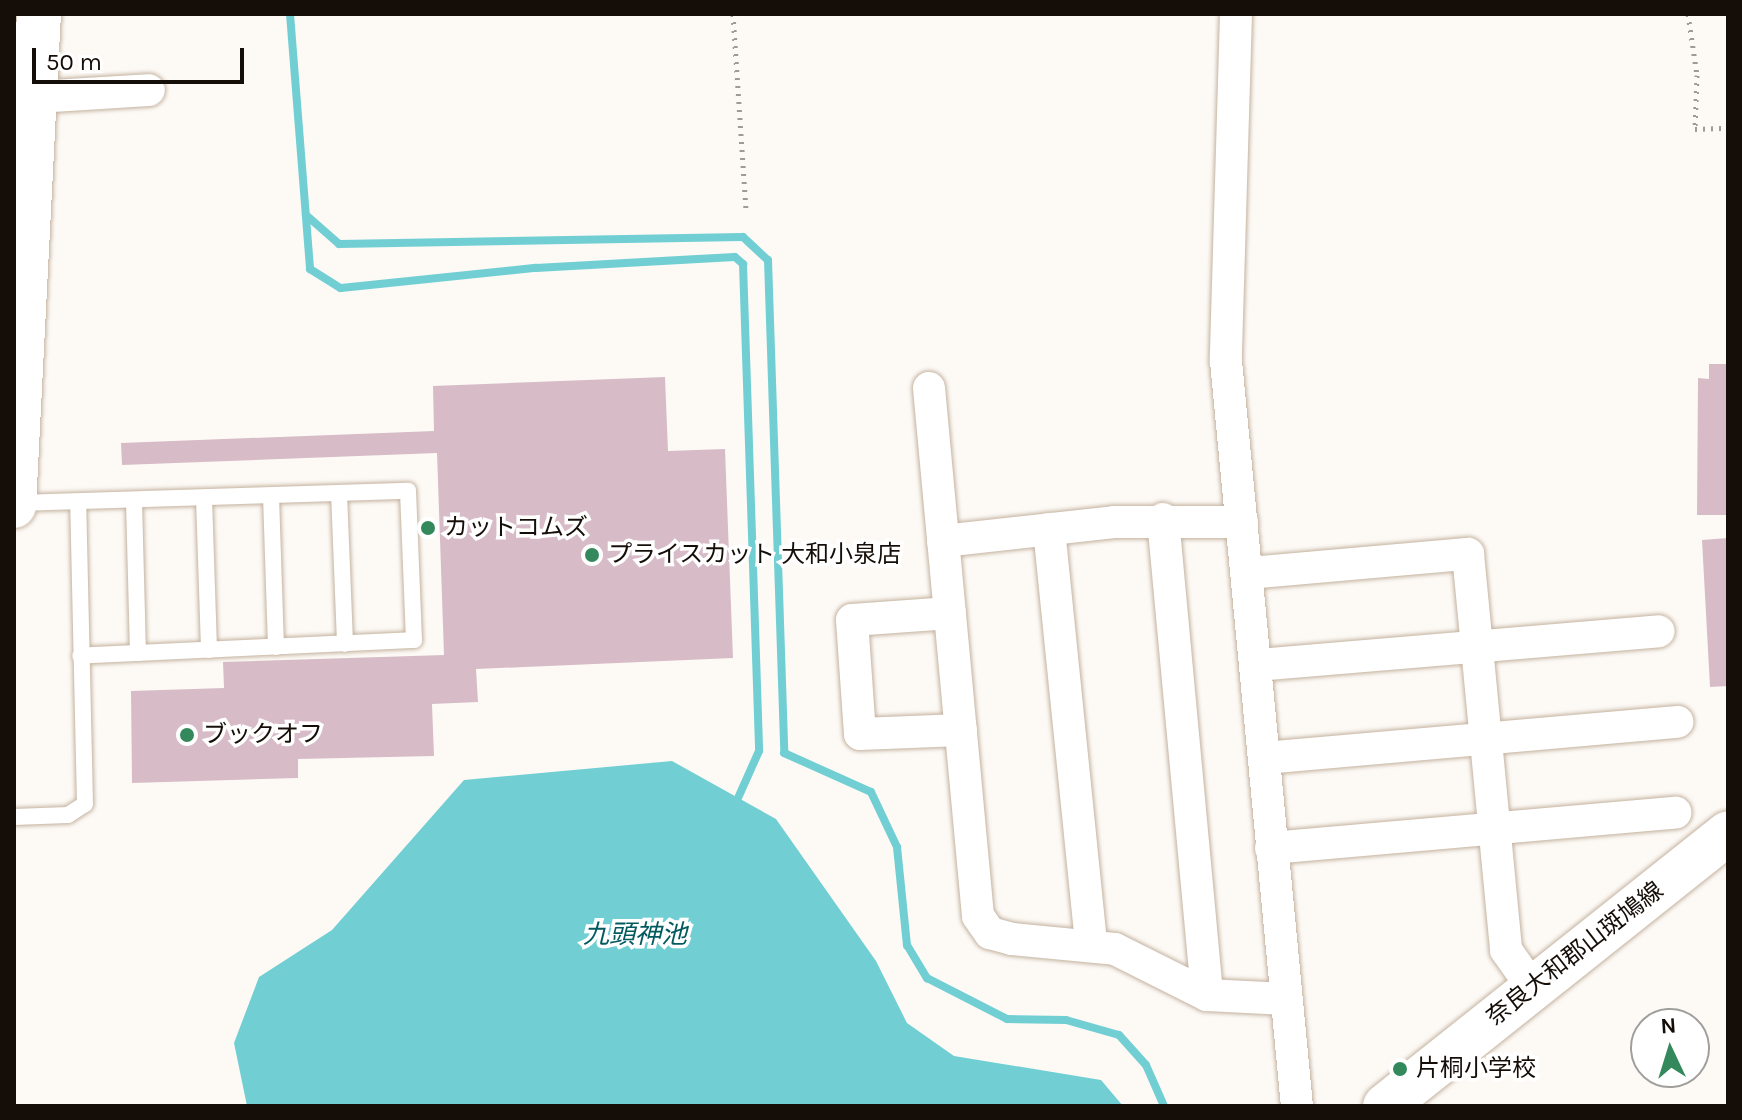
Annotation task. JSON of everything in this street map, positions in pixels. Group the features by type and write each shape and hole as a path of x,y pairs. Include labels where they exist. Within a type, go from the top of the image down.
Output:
{"street":[{"path":"27,503 39,14"},
{"path":"1236,14 1224,309 1297,1106"},
{"path":"36,97 149,90"},
{"path":"929,388 978,916 990,933 1012,939 1091,943 1207,995 1286,999"},
{"path":"943,541 1163,519 1242,522"},
{"path":"1163,519 1207,995"},
{"path":"1049,529 1091,943"},
{"path":"1249,573 1468,554 1506,950 1532,987"},
{"path":"950,613 852,620 860,734 961,730"},
{"path":"1257,665 1659,631"},
{"path":"1264,758 1677,722"},
{"path":"1271,848 1495,832 1675,813"},
{"name":"奈良大和郡山斑鳩線","path":"1385,1106 1728,833"}],"lane":[{"path":"27,503 408,491 414,640 80,656"},
{"path":"339,493 345,644"},
{"path":"271,496 276,647"},
{"path":"204,498 209,650"},
{"path":"134,501 138,653"},
{"path":"14,817 68,815 85,804 78,502"}],"path":[{"path":"733,14 746,211"},
{"path":"1688,14 1695,129 1728,128"}],"water":[{"name":"九頭神池","path":"672,761 776,819 876,961 907,1023 954,1056 1101,1080 1123,1106 247,1106 234,1043 259,977 332,930 464,780"}],"building":[{"path":"1709,364 1728,364 1728,515 1697,515 1698,378 1709,379"},
{"name":"プライスカット 大和小泉店","path":"665,377 668,451 725,449 733,658 476,669 478,702 432,704 434,756 298,759 298,778 132,783 131,691 224,688 223,662 444,655 437,453 122,465 121,443 434,431 433,386"},
{"path":"1728,538 1728,686 1710,687 1702,540"}],"waterway":[{"path":"290,14 310,269 341,288 536,268 735,257 743,264 759,751 738,798"},
{"path":"306,215 339,244 743,237 768,260 784,753 871,792 897,847 907,945 927,978 1007,1019 1066,1020 1119,1035 1146,1065 1164,1106"}],"place":[{"name":"カットコムズ","path":"428,528"},
{"name":"プライスカット 大和小泉店","path":"592,555"},
{"name":"ブックオフ","path":"187,735"},
{"name":"片桐小学校","path":"1400,1069"}]}
